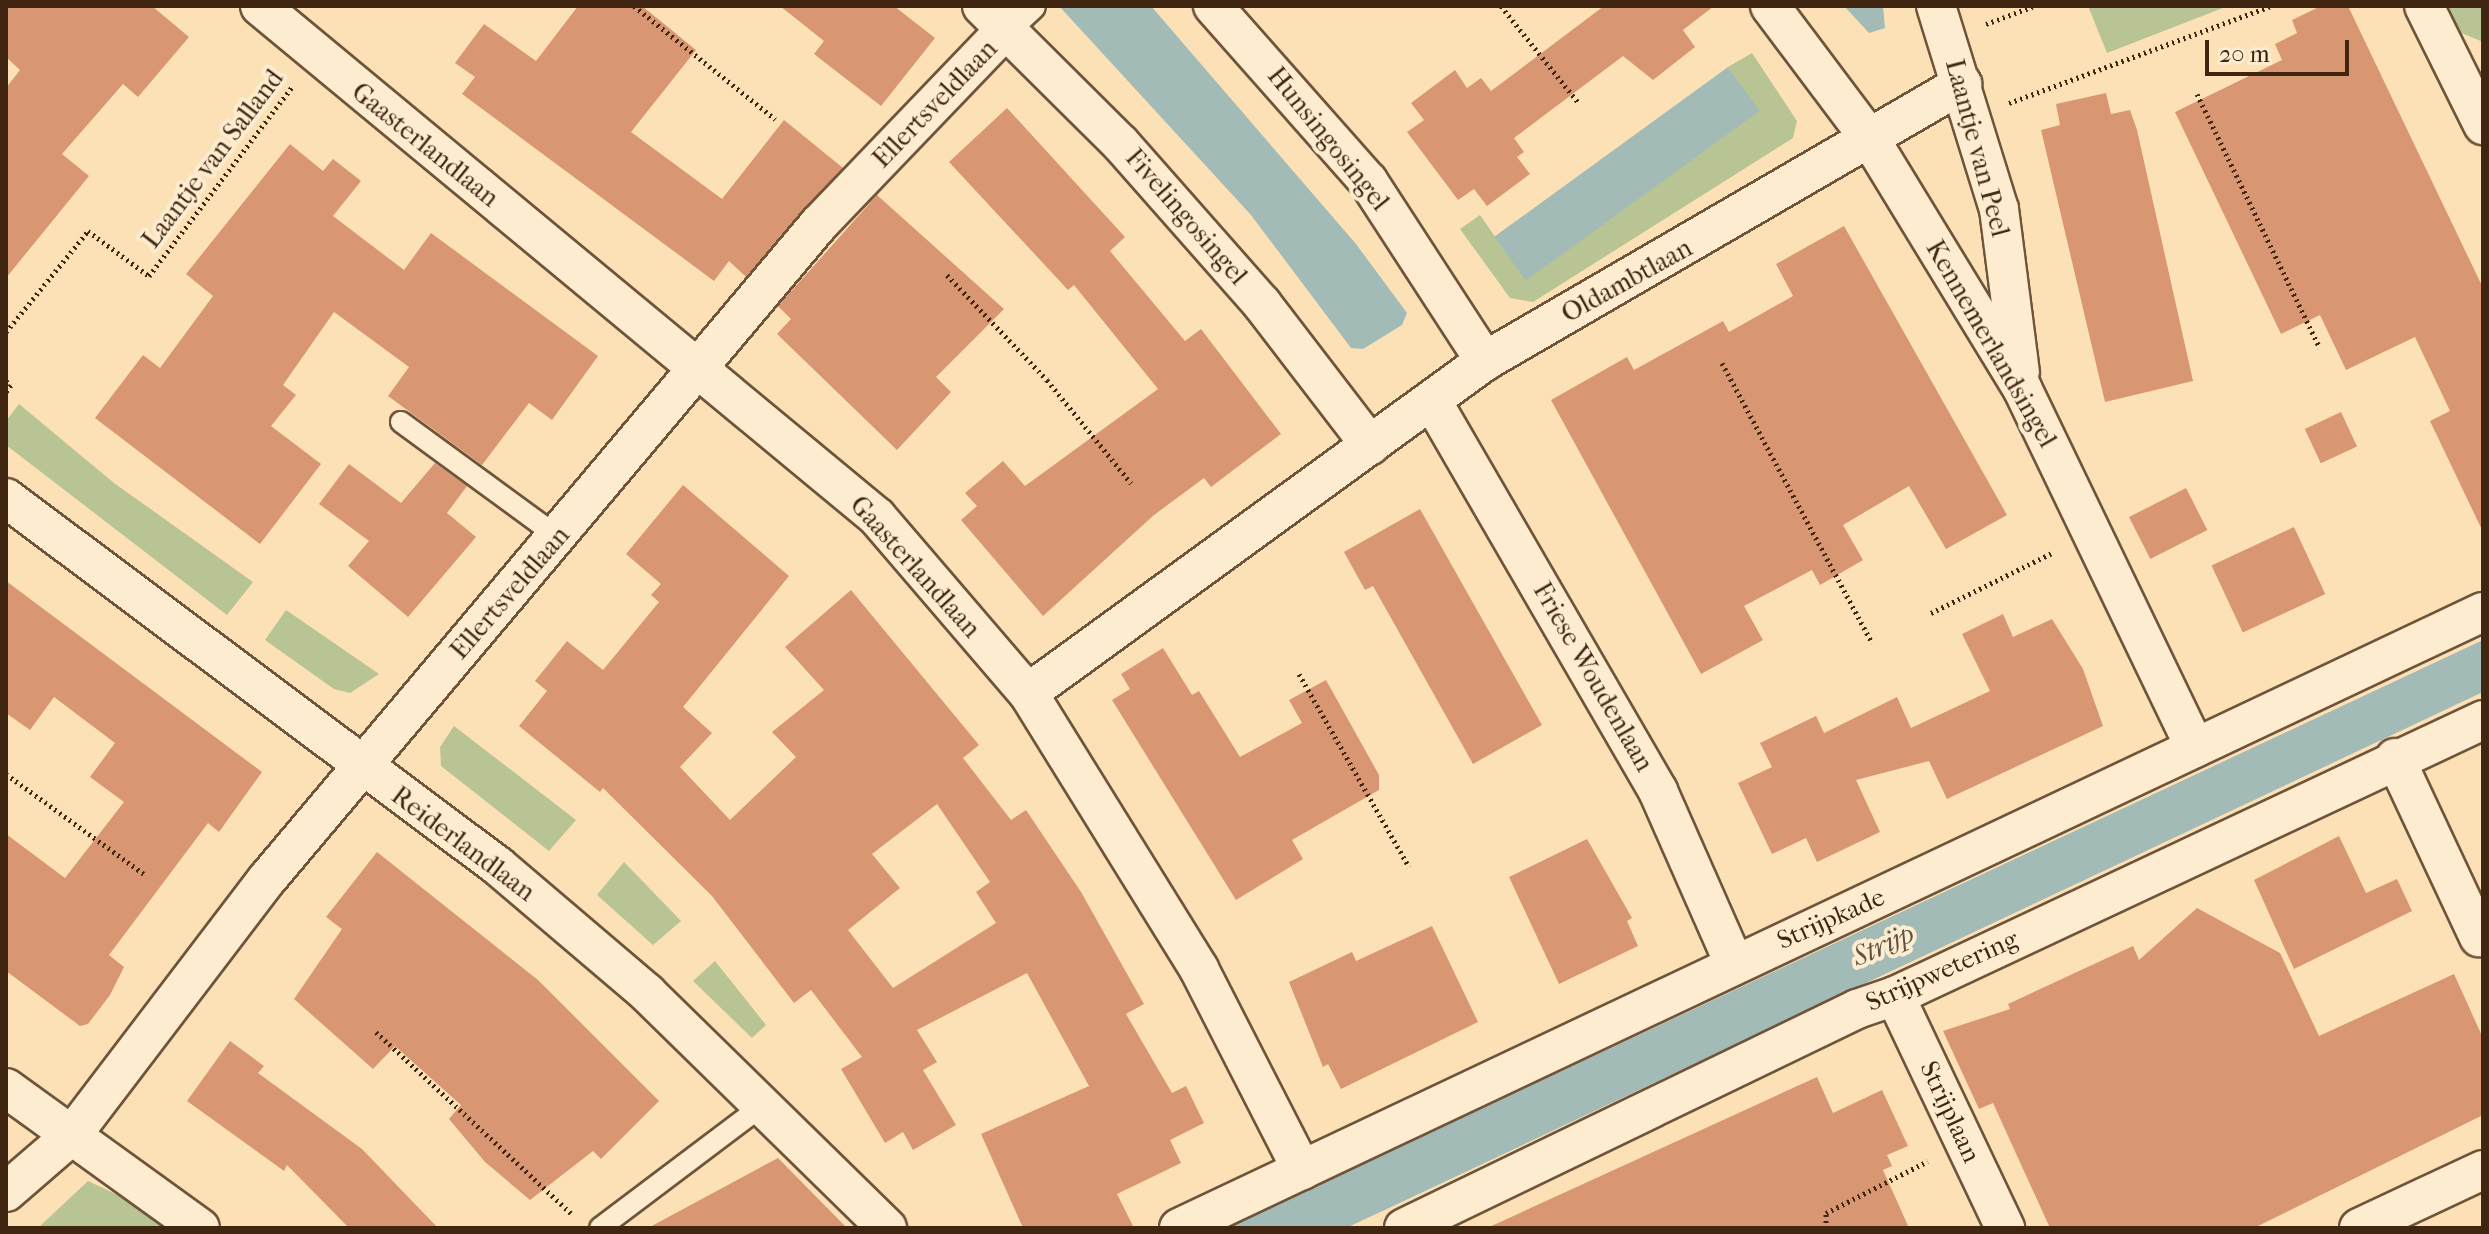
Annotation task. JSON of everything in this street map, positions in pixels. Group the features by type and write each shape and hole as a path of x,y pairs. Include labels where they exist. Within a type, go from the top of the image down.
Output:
{"street":[{"name":"Gaasterlandlaan","path":"260,6 877,517 1028,693 1199,969 1302,1170"},
{"name":"Hunsingosingel","path":"1213,6 1368,181 1485,361"},
{"name":"Kennemerlandsingel","path":"1770,6 1870,139 2022,388 2195,747"},
{"name":"Laantje van Peel","path":"1936,6 1999,209 2022,388"},
{"path":"2424,6 2474,82 2483,125"},
{"name":"Ellertsveldlaan","path":"6,1192 72,1135 268,878 364,770 819,224 1007,14"},
{"name":"Fivelingosingel","path":"1007,14 1205,239 1370,445"},
{"name":"Oldambtlaan","path":"1028,693 1485,361 1962,84"},
{"name":"Friese Woudenlaan","path":"1432,401 1658,791 1734,963"},
{"name":"Reiderlandlaan","path":"6,498 364,770 498,866 647,993 887,1228"},
{"name":"Strijpkade","path":"1179,1228 1734,963 2483,612"},
{"name":"Strijpwetering","path":"1404,1228 1857,1009 1895,996 2395,758 2483,720"},
{"path":"2395,758 2479,937"},
{"name":"Strijplaan","path":"1895,996 2005,1228"},
{"path":"6,1088 200,1228"},
{"path":"2359,1228 2483,1170"}],"lane":[{"path":"401,422 558,537"},
{"path":"600,1228 762,1106"}],"path":[{"path":"634,6 775,119"},
{"path":"1501,6 1578,102"},
{"path":"1962,84 1996,87 2002,105 2271,6"},
{"name":"Laantje van Salland","path":"6,332 88,231 149,276 316,55"},
{"path":"2197,94 2320,348"},
{"path":"947,275 1047,380 1131,483"},
{"path":"1722,363 1872,643"},
{"path":"6,381 11,385 6,392"},
{"path":"1931,613 2092,533"},
{"path":"1299,674 1409,867"},
{"path":"6,774 144,874"},
{"path":"376,1032 575,1218"},
{"path":"1826,1228 1826,1213 1965,1142"}],"green space":[{"path":"2088,6 2228,6 2107,53"},
{"path":"2446,6 2483,6 2483,42 2457,31"},
{"path":"1752,53 1797,121 1793,138 1533,302 1510,298 1460,229 1480,215 1510,258 1759,111 1728,67"},
{"path":"19,404 114,483 253,582 227,615 6,445 6,421"},
{"path":"286,610 379,674 350,693 334,689 265,640"},
{"path":"454,726 576,820 549,851 441,766 440,747"},
{"path":"624,862 681,921 653,945 597,895"},
{"path":"715,961 766,1025 752,1038 693,981"},
{"path":"88,1181 145,1208 172,1228 38,1228"}],"water":[{"path":"1059,6 1151,6 1356,244 1407,313 1402,325 1363,349 1351,348 1251,215"},
{"path":"1844,6 1883,6 1885,28 1869,33"},
{"path":"1728,67 1760,111 1526,281 1494,237"},
{"name":"Strijp","path":"2483,640 2483,692 1389,1208 1346,1228 1226,1228"}],"building":[{"path":"6,6 152,6 189,37 138,97 123,84 62,154 89,176 6,278 6,88 20,70 6,57"},
{"path":"578,6 642,6 696,50 631,132 722,199 784,120 843,168 746,277 729,261 714,281 462,94 475,77 455,63 484,24 536,61"},
{"path":"780,6 894,6 935,38 881,106 814,54 824,41"},
{"path":"1604,6 1714,6 1683,30 1695,47 1653,80 1623,56 1514,138 1524,152 1517,157 1530,174 1487,206 1474,189 1458,200 1407,132 1424,120 1411,103 1455,70 1467,88 1481,78 1491,91"},
{"path":"2321,6 2348,6 2483,288 2483,532 2430,421 2450,411 2415,337 2346,370 2320,315 2281,334 2175,112 2282,60 2275,44 2297,33 2292,20"},
{"path":"2106,93 2111,114 2130,110 2137,130 2193,381 2105,402 2041,130 2060,125 2056,104"},
{"path":"1007,108 1125,237 1110,251 1185,341 1201,329 1281,434 1211,487 1204,478 1154,515 1043,616 961,520 977,506 965,493 1003,461 1025,486 1158,389 1074,285 1068,290 949,162"},
{"path":"290,144 323,171 333,159 361,181 333,216 404,270 431,233 598,356 552,420 529,403 482,465 388,396 409,367 334,312 283,385 296,395 271,426 321,464 260,544 95,418 143,355 160,368 213,296 186,274"},
{"path":"877,195 1004,309 936,377 951,392 897,450 777,334 791,319 778,306"},
{"path":"1844,226 2007,515 1946,549 1909,486 1843,525 1863,560 1820,585 1812,570 1744,606 1763,640 1701,674 1551,400 1627,357 1634,370 1723,321 1729,332 1793,296 1776,264"},
{"path":"2341,412 2357,446 2321,463 2305,429"},
{"path":"435,463 467,486 447,513 476,537 408,617 348,566 369,541 319,504 349,464 401,503"},
{"path":"683,485 789,576 683,707 712,733 680,767 730,820 796,757 772,732 824,690 785,647 851,590 979,745 963,758 1011,820 1026,810 1081,892 1144,1004 1126,1014 1172,1093 1186,1086 1204,1123 1170,1140 1181,1163 1117,1194 1134,1228 1023,1228 981,1134 1089,1086 1027,973 917,1030 937,1062 923,1070 956,1125 913,1150 903,1132 885,1143 841,1069 862,1057 811,990 794,1003 712,896 603,788 600,792 519,726 547,691 535,681 567,641 603,670 659,602 651,595 661,584 626,554","holes":["937,804 990,882 976,892 996,923 893,988 848,930 900,888 872,854"]},
{"path":"2186,488 2207,530 2150,559 2129,517"},
{"path":"1420,509 1542,725 1473,764 1373,586 1365,590 1344,552"},
{"path":"2294,527 2325,594 2243,633 2212,565"},
{"path":"6,581 262,772 219,832 208,823 109,955 124,967 110,995 88,1024 80,1026 6,971 6,834 65,878 124,802 90,777 115,743 54,697 30,730 6,713"},
{"path":"2003,614 2013,637 2052,619 2083,669 2103,726 1947,799 1929,761 1856,780 1880,832 1817,862 1806,838 1772,854 1738,783 1772,767 1760,743 1816,716 1824,733 1897,697 1911,728 1990,691 1962,634"},
{"path":"1163,648 1192,695 1199,691 1240,757 1302,723 1289,700 1326,680 1379,775 1379,790 1292,840 1303,859 1236,900 1112,700 1130,689 1121,674"},
{"path":"2339,836 2366,893 2397,879 2412,911 2294,969 2254,880"},
{"path":"1587,839 1632,918 1627,921 1638,946 1559,984 1509,877"},
{"path":"377,852 538,980 659,1101 601,1159 593,1151 530,1200 485,1162 449,1119 461,1105 395,1046 373,1069 294,999 342,929 326,917"},
{"path":"2197,908 2280,953 2319,1036 2454,974 2483,1038 2483,1115 2254,1228 2050,1228 1993,1103 1979,1109 1943,1031 2010,1009 2008,1004 2133,946 2139,960"},
{"path":"1432,926 1478,1022 1341,1089 1328,1064 1323,1067 1289,982 1352,952 1356,961"},
{"path":"230,1041 264,1066 258,1073 362,1149 438,1228 349,1228 287,1165 284,1171 187,1101"},
{"path":"1817,1077 1833,1113 1882,1090 1908,1146 1887,1155 1892,1166 1883,1170 1909,1228 1487,1228"},
{"path":"778,1158 847,1228 648,1228"}]}
